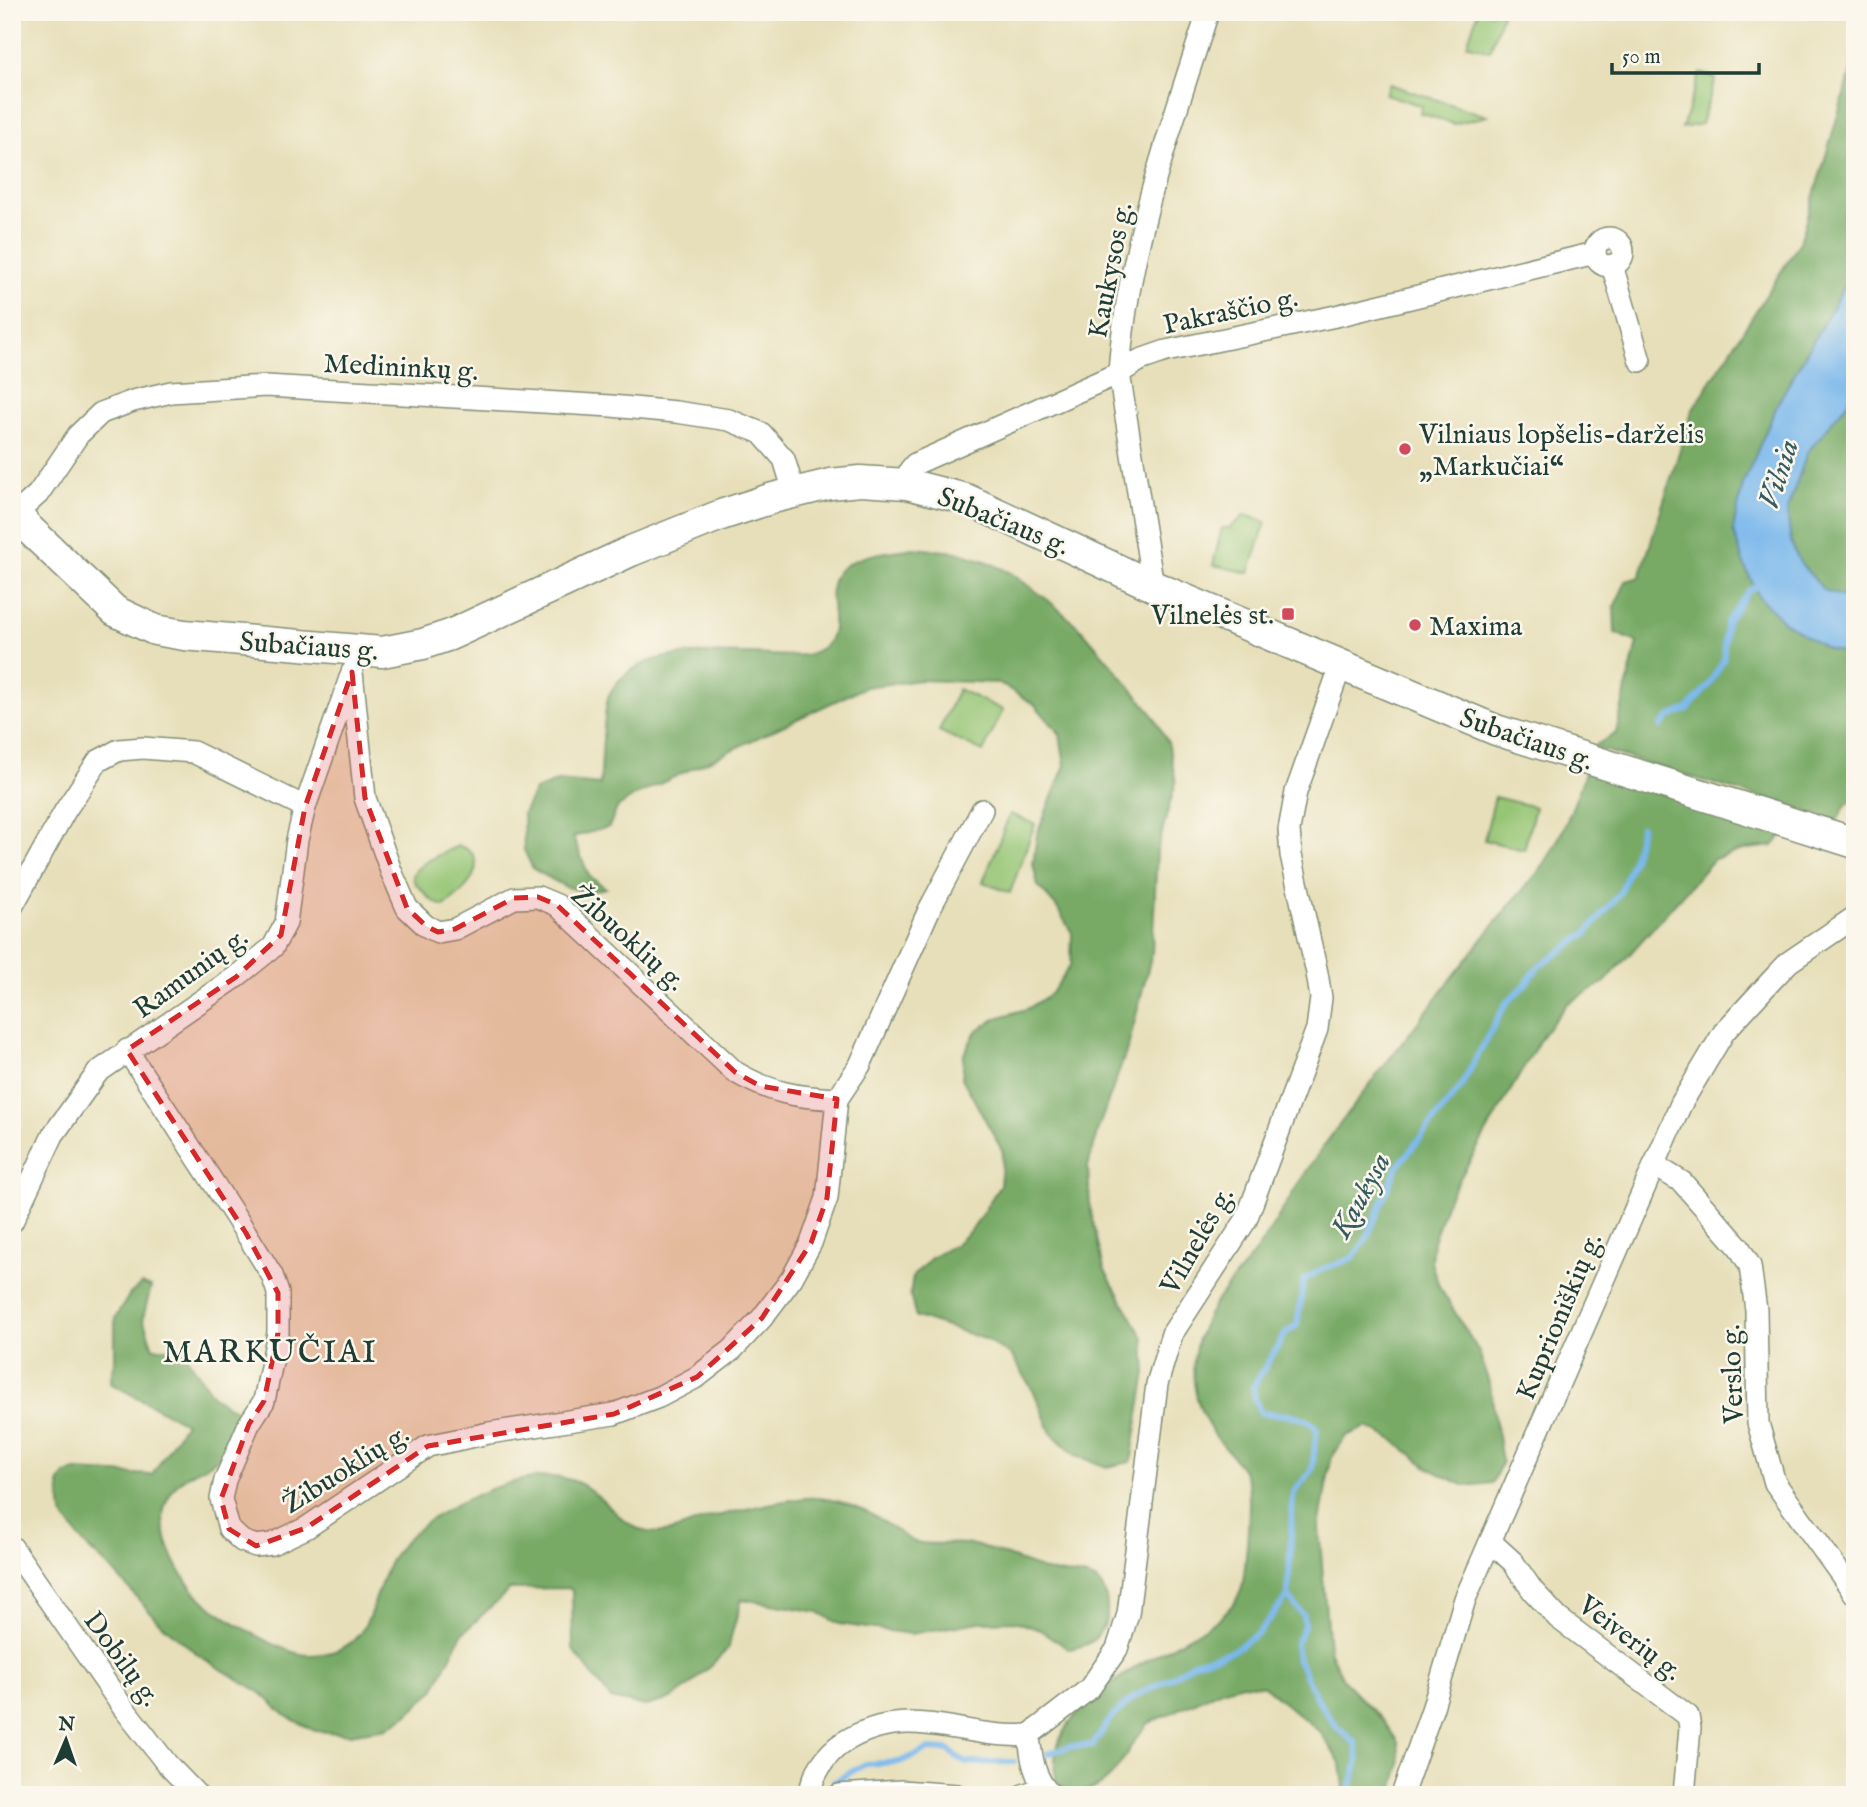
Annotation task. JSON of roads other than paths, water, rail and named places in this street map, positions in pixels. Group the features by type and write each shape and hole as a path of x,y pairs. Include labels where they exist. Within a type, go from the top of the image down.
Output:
{"street":[{"name":"Kaukysos g.","path":"1153,586 1119,373 1124,319 1157,173 1208,12"},
{"name":"Pakraščio g.","path":"906,484 915,464 1119,373 1140,360 1166,351 1604,259 1640,361"},
{"name":"Medininkų g.","path":"14,512 38,494 78,435 101,413 123,404 171,392 266,386 611,406 729,420 761,433 784,459 794,492"},
{"name":"Subačiaus g.","path":"14,512 115,611 135,622 155,630 353,662 450,635 665,537 721,515 794,492 830,484 860,481 906,484 966,499 1153,586 1496,730 1855,843"},
{"name":"Ramunių g.","path":"12,1222 53,1135 98,1072 236,976 272,947 281,936 286,923 297,840 305,807 353,662"},
{"name":"Žibuoklių g.","path":"353,662 365,798 391,872 407,908 426,926 438,932 455,929 514,898 538,897 556,905 735,1072 760,1086 802,1097 837,1100"},
{"name":"Vilnelės g.","path":"1029,1735 1089,1689 1117,1649 1128,1614 1161,1366 1172,1334 1246,1220 1317,1029 1321,998 1291,855 1289,830 1297,792 1341,665"},
{"path":"12,907 65,811 98,761 109,753 136,748 193,752 305,807"},
{"name":"Žibuoklių g.","path":"127,1051 246,1233 272,1275 278,1293 278,1333 264,1401 249,1424 225,1480 221,1499 229,1529 242,1541 256,1546 272,1544 306,1528 428,1447 489,1433 614,1414 659,1398 697,1377 732,1350 762,1318 792,1278 811,1243 827,1198 837,1100 860,1065 929,910 982,810"},
{"name":"Kuprioniškių g.","path":"1402,1795 1433,1707 1465,1599 1681,1104 1724,1032 1790,962 1855,917"},
{"name":"Verslo g.","path":"1654,1165 1682,1182 1739,1247 1750,1266 1756,1310 1758,1423 1767,1462 1775,1483 1855,1594"},
{"name":"Veiverių g.","path":"1491,1542 1513,1562 1533,1591 1558,1618 1688,1716 1690,1728 1684,1795"},
{"name":"Dobilų g.","path":"12,1547 122,1706 167,1764 197,1795"},
{"path":"809,1795 817,1772 838,1746 862,1731 904,1721 1006,1737 1029,1735 1031,1762 1047,1791 1023,1795"},
{"path":"839,1795 901,1791 957,1795"}],"water":[{"name":"Vilnia","path":"1855,268 1855,393 1807,453 1787,510 1791,543 1800,563 1824,590 1855,601 1855,656 1826,648 1784,622 1759,597 1743,562 1733,530 1743,484 1779,401"}],"waterway":[{"name":"Kaukysa","path":"1661,726 1669,717 1688,709 1708,686 1723,661 1726,623 1749,590 1760,584"},
{"name":"Kaukysa","path":"1348,1795 1358,1761 1356,1744 1337,1727 1317,1699 1298,1660 1296,1643 1304,1626 1303,1615 1288,1596 1293,1493 1312,1469 1317,1429 1305,1419 1261,1413 1253,1387 1285,1334 1297,1325 1304,1280 1322,1269 1351,1259 1366,1240 1397,1167 1460,1088 1506,1003 1524,986 1539,966 1586,934 1620,893 1641,827"},
{"path":"1047,1754 1071,1746 1093,1745 1112,1717 1134,1697 1171,1678 1194,1662 1232,1651 1258,1633 1288,1596"},
{"path":"834,1782 865,1764 899,1762 930,1749 948,1750 966,1763 1014,1762"}],"place":[{"name":"Vilniaus lopšelis-darželis „Markučiai“","path":"1405,449"},
{"name":"Vilnelės st.","path":"1288,614"},
{"name":"Maxima","path":"1415,625"}],"district":[{"name":"MARKUČIAI","path":"270,1351"}]}
